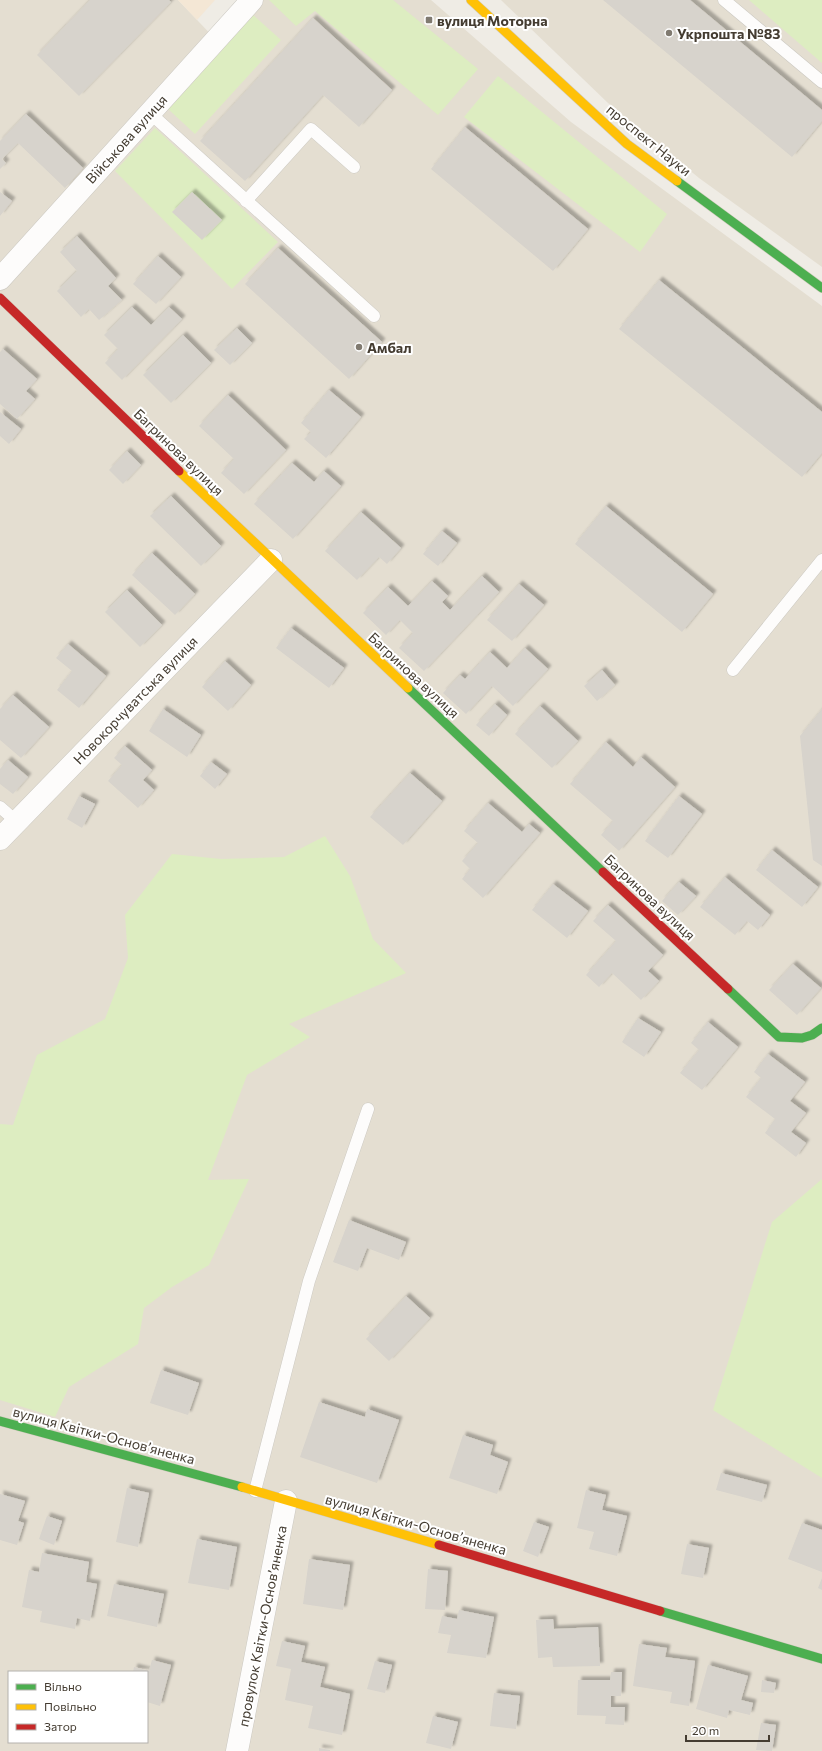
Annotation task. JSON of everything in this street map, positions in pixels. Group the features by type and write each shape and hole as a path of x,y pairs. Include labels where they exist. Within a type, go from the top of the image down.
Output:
{"street":[{"name":"Військова вулиця","path":"0,279 252,0"},
{"name":"проспект Науки","path":"471,0 627,144 819,283"},
{"name":"Багринова вулиця","path":"0,298 271,560 779,1036 796,1040 809,1037 822,1028"},
{"name":"Новокорчуватська вулиця","path":"0,839 271,560"},
{"name":"вулиця Квітки-Основ’яненка","path":"0,1421 255,1491 511,1565 822,1659"},
{"name":"провулок Квітки-Основʼяненка","path":"237,1751 286,1501"}],"lane":[{"path":"724,0 822,82"},
{"path":"150,113 374,316"},
{"path":"246,200 311,129 354,167"},
{"path":"733,670 822,560"},
{"path":"0,807 16,822"},
{"path":"255,1491 309,1281 368,1109"}],"shaded area":[{"path":"0,0 178,0 220,44 262,0 431,0 571,122 822,306 822,1751 0,1751"},
{"path":"178,0 215,0 197,20"},
{"path":"501,0 822,0 822,267 699,178 608,103"}],"green space":[{"path":"269,0 393,0 478,69 438,115 315,11 296,26"},
{"path":"749,0 822,0 822,63"},
{"path":"252,14 281,40 195,134 167,108"},
{"path":"498,76 667,214 640,252 464,117"},
{"path":"155,128 278,242 232,289 115,171"},
{"path":"325,836 350,876 373,939 406,973 289,1024 310,1037 247,1075 208,1180 249,1179 209,1265 172,1287 144,1308 138,1344 69,1387 55,1417 0,1400 0,1124 13,1125 37,1055 105,1019 128,958 125,915 172,854 221,859 284,857"},
{"path":"822,1179 822,1478 713,1410 772,1222"}],"building":[{"path":"90,0 169,0 171,2 79,96 37,55"},
{"path":"603,0 690,0 822,110 822,121 792,157"},
{"path":"313,18 392,90 359,127 323,95 245,181 200,141"},
{"path":"26,114 83,168 65,188 18,143 2,159 6,163 0,169 0,141"},
{"path":"465,127 588,229 553,271 431,169"},
{"path":"0,192 12,201 0,216"},
{"path":"192,192 222,220 202,240 172,212"},
{"path":"77,236 116,278 108,286 122,300 99,320 89,309 81,317 57,291 77,271 60,252"},
{"path":"278,248 382,342 349,379 245,284"},
{"path":"158,256 181,277 156,304 133,284"},
{"path":"659,280 822,412 822,453 802,477 619,329"},
{"path":"132,307 151,325 169,307 182,319 122,380 105,363 118,349 104,335"},
{"path":"237,328 252,343 230,365 214,350"},
{"path":"183,335 211,363 171,403 143,375"},
{"path":"3,349 37,379 26,391 35,399 17,419 0,404 0,352"},
{"path":"329,390 361,417 326,458 304,439 311,432 301,423"},
{"path":"228,395 286,450 244,494 221,473 234,459 199,426"},
{"path":"0,412 21,429 9,444 0,436"},
{"path":"127,451 141,465 123,484 109,470"},
{"path":"292,463 314,482 324,471 341,486 293,539 254,504"},
{"path":"171,496 221,546 201,566 150,516"},
{"path":"606,506 713,594 682,632 575,544"},
{"path":"361,512 401,548 387,564 379,557 357,580 325,551"},
{"path":"442,531 457,543 438,566 423,554"},
{"path":"152,553 195,594 175,615 132,575"},
{"path":"482,576 499,592 424,671 399,648 413,633 400,620 386,635 363,613 388,587 408,606 432,581 448,596 442,602 450,610"},
{"path":"519,584 544,605 512,641 487,620"},
{"path":"127,590 162,625 140,647 105,612"},
{"path":"291,628 344,668 329,688 276,648"},
{"path":"68,644 106,676 79,708 57,690 72,671 56,658"},
{"path":"525,648 548,669 513,706 492,686 466,714 443,693 460,675 465,679 490,652 507,668"},
{"path":"225,661 251,685 228,711 202,687"},
{"path":"602,670 615,685 597,701 584,686"},
{"path":"13,695 49,727 21,758 0,740 0,709"},
{"path":"495,704 507,715 489,736 476,725"},
{"path":"540,706 578,741 552,768 515,734"},
{"path":"163,709 201,735 187,757 149,731"},
{"path":"822,709 822,866 813,860 800,736"},
{"path":"606,742 633,767 641,757 675,787 619,851 601,835 613,821 570,784"},
{"path":"125,746 152,770 143,780 154,790 138,808 108,781 122,765 114,758"},
{"path":"8,760 28,777 13,794 0,784 0,769"},
{"path":"211,762 227,774 215,789 200,776"},
{"path":"410,773 442,801 403,845 370,817"},
{"path":"79,796 95,804 82,828 67,819"},
{"path":"679,796 702,814 668,858 645,841"},
{"path":"488,803 522,832 529,824 540,833 483,898 462,879 470,869 462,861 478,843 464,831"},
{"path":"772,850 818,887 802,907 756,870"},
{"path":"725,877 770,915 758,930 747,921 735,935 700,907"},
{"path":"679,882 696,896 678,915 662,901"},
{"path":"553,884 588,911 567,938 532,910"},
{"path":"608,905 663,955 648,971 659,981 641,1000 612,973 599,987 586,975 616,941 593,921"},
{"path":"793,964 821,988 797,1015 769,990"},
{"path":"638,1018 661,1032 644,1057 622,1042"},
{"path":"708,1022 738,1047 702,1090 680,1073 699,1050 691,1043"},
{"path":"768,1054 805,1082 790,1101 806,1113 791,1132 806,1143 796,1157 765,1133 775,1119 746,1097 761,1078 754,1072"},
{"path":"349,1220 406,1242 399,1260 367,1248 358,1271 333,1262"},
{"path":"406,1296 430,1318 389,1361 366,1339"},
{"path":"161,1370 199,1383 188,1415 150,1403"},
{"path":"319,1402 365,1417 367,1409 399,1420 377,1483 300,1457"},
{"path":"463,1435 493,1445 490,1455 508,1462 497,1494 449,1478"},
{"path":"721,1473 767,1485 762,1502 716,1490"},
{"path":"127,1488 149,1493 138,1547 116,1542"},
{"path":"586,1490 606,1495 602,1510 627,1516 617,1556 589,1549 594,1532 577,1528"},
{"path":"0,1494 25,1501 18,1521 24,1523 17,1545 0,1540"},
{"path":"47,1516 62,1521 54,1545 39,1539"},
{"path":"534,1522 549,1527 538,1557 523,1551"},
{"path":"802,1523 822,1530 822,1572 788,1559"},
{"path":"197,1539 237,1547 229,1590 188,1583"},
{"path":"687,1544 709,1548 703,1578 681,1574"},
{"path":"42,1553 89,1562 86,1582 97,1584 90,1621 77,1618 75,1629 40,1622 42,1611 22,1607 29,1570 39,1572"},
{"path":"309,1559 350,1565 343,1610 303,1604"},
{"path":"428,1569 448,1571 445,1610 425,1609"},
{"path":"822,1578 822,1590 818,1588"},
{"path":"114,1584 164,1594 157,1627 107,1616"},
{"path":"459,1610 494,1617 486,1658 447,1653 451,1635 438,1633 442,1616 457,1619"},
{"path":"553,1619 554,1629 598,1627 600,1666 553,1667 552,1657 538,1658 536,1620"},
{"path":"282,1641 305,1646 301,1662 325,1667 320,1687 350,1694 342,1735 308,1728 313,1706 285,1700 291,1669 276,1666"},
{"path":"639,1644 667,1648 665,1657 695,1661 689,1706 670,1703 672,1692 633,1686"},
{"path":"152,1660 171,1665 160,1706 148,1702 148,1671 133,1671 134,1667 149,1671"},
{"path":"375,1661 392,1665 385,1693 367,1689"},
{"path":"708,1665 748,1676 741,1700 753,1703 750,1715 729,1710 727,1718 696,1709"},
{"path":"611,1672 622,1672 621,1696 611,1696 611,1707 625,1707 624,1725 605,1724 606,1716 577,1715 578,1680 610,1680"},
{"path":"762,1680 776,1683 774,1693 761,1692"},
{"path":"494,1693 520,1696 516,1729 490,1726"},
{"path":"433,1716 458,1722 451,1749 426,1743"},
{"path":"761,1723 776,1725 772,1751 756,1750"},
{"path":"319,1748 330,1750 330,1751 319,1751"}],"traffic: fast":[{"path":"677,181 822,288"},
{"path":"408,688 603,872"},
{"path":"728,989 779,1037 802,1038 812,1035 822,1028"},
{"path":"0,1421 242,1487"},
{"path":"660,1611 822,1659"}],"traffic: slow":[{"path":"471,0 627,144 677,181"},
{"path":"179,471 408,688"},
{"path":"242,1487 439,1545"}],"traffic: jam":[{"path":"0,298 179,471"},
{"path":"603,872 728,989"},
{"path":"439,1545 660,1611"}],"place":[{"name":"вулиця Моторна","path":"429,20"},
{"name":"Укрпошта №83","path":"669,33"},
{"name":"Амбал","path":"359,347"}]}
